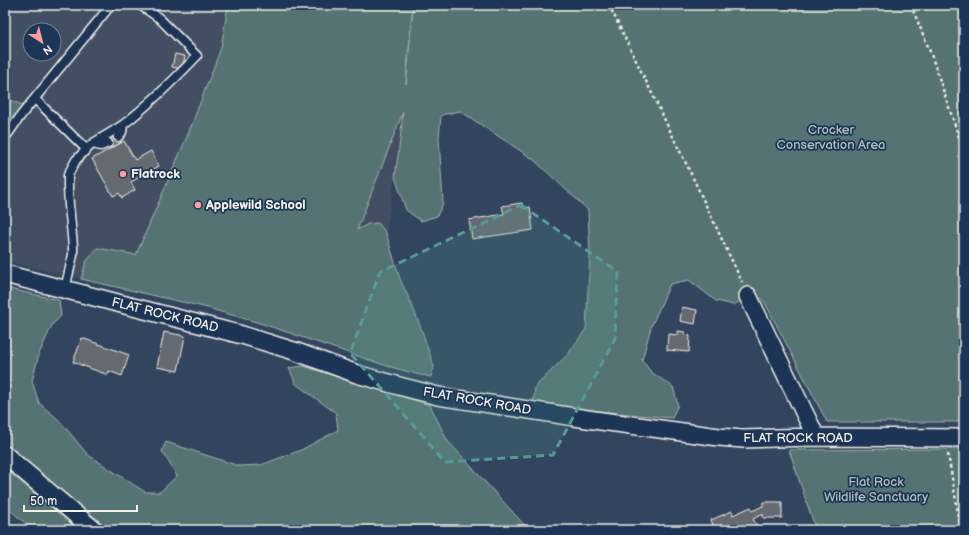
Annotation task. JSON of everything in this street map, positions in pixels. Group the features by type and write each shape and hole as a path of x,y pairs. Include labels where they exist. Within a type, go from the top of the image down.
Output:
{"street":[{"name":"FLAT ROCK ROAD","path":"5,274 242,335 294,351 357,374 438,396 718,437 744,439 816,437 964,438"},
{"path":"748,296 816,437"},
{"path":"5,455 94,530"}],"lane":[{"path":"5,138 22,114 36,99 111,5"},
{"path":"65,289 74,246 69,205 68,175 76,160 89,147 123,125 197,56 159,18 140,5"},
{"path":"36,99 89,147 101,146 108,143"},
{"path":"118,137 122,132 123,125"}],"path":[{"path":"609,5 694,180 748,296"},
{"path":"911,5 931,54 964,152"},
{"path":"945,438 962,530"}],"highlighted area":[{"path":"521,205 617,271 615,339 553,455 445,462 350,353 380,272"}],"shaded area":[{"name":"Applewild School","path":"5,5 413,5 400,141 386,233 360,297 384,365 263,324 204,307 5,261"}],"green space":[{"name":"Crocker Conservation Area","path":"228,5 964,5 964,422 827,422 764,301 749,290 741,291 739,302 734,305 716,301 689,280 670,284 651,327 642,360 651,372 673,387 678,405 672,418 533,405 535,387 568,354 586,329 590,254 588,210 533,159 460,111 441,115 439,138 443,203 437,216 421,221 406,210 395,177 403,112 357,230 368,224 378,223 386,233 400,279 422,331 434,367 431,377 384,365 263,324 204,307 81,279 86,262 97,248 136,255 189,132 221,48"},
{"path":"5,98 25,106 5,129"},
{"path":"5,288 59,300 61,316 52,325 39,354 32,381 39,403 59,420 88,455 145,492 160,492 177,476 162,451 166,442 239,466 261,465 301,450 338,430 336,413 296,384 289,368 303,366 430,405 447,440 529,530 111,530 5,447"},
{"name":"Flat Rock Wildlife Sanctuary","path":"964,449 964,530 816,530 789,450"},
{"path":"5,469 73,525 74,530 33,530 10,510 5,511"}],"building":[{"path":"175,54 185,56 182,69 172,67"},
{"path":"115,132 121,143 111,148 105,138"},
{"name":"Flatrock","path":"124,141 135,160 151,151 159,166 131,182 135,190 122,198 119,193 113,196 92,159"},
{"path":"522,203 523,208 530,207 533,230 472,239 469,220 504,214 502,206"},
{"path":"682,307 697,310 695,324 680,321"},
{"path":"678,331 685,332 685,335 690,336 689,352 667,350 668,334 678,335"},
{"path":"164,332 185,336 178,371 157,367"},
{"path":"82,338 129,355 122,376 109,371 108,375 73,362"},
{"path":"763,502 782,502 782,518 763,518 763,514 753,519 759,529 757,530 715,530 711,520 732,511 733,515 751,507 752,511 763,506"}],"place":[{"name":"Flatrock","path":"123,174"},
{"name":"Applewild School","path":"198,205"}]}
